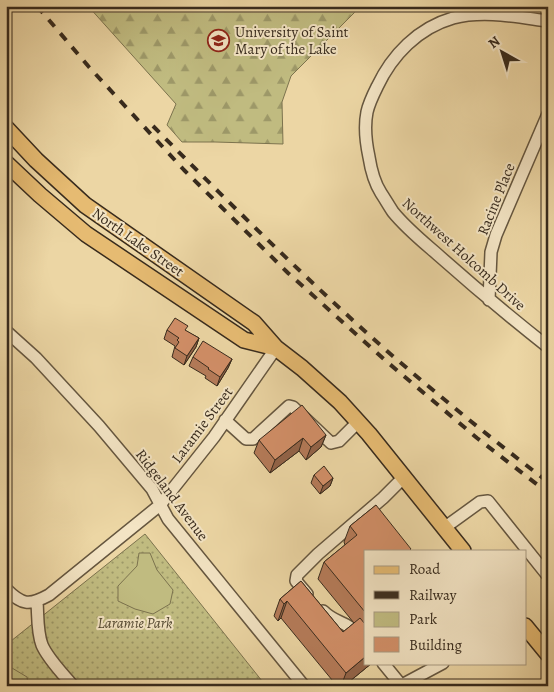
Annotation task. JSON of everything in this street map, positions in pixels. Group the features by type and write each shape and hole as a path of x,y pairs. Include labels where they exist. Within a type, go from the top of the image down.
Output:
{"main road":[{"name":"North Lake Street","path":"6,128 36,160 85,205 254,323 276,348 334,396 404,477 462,550"},
{"name":"North Lake Street","path":"6,163 86,234 244,340 276,348"},
{"path":"526,627 548,654"}],"street":[{"name":"Northwest Holcomb Drive","path":"548,21 504,15 479,14 455,18 423,32 393,59 382,77 367,114 366,142 371,170 379,191 393,212 461,276 548,347"},
{"name":"Racine Place","path":"490,300 491,252 548,114"},
{"name":"Ridgeland Avenue","path":"6,332 36,358 99,426 152,489 168,518 304,686"},
{"name":"Laramie Street","path":"32,602 49,595 160,505 214,437 276,348"},
{"path":"226,420 246,439 253,439 289,406 293,407 331,443 339,441 358,422"},
{"path":"364,641 349,626 330,619 296,581 297,575 404,477"},
{"path":"444,528 480,502 488,501 548,576"},
{"path":"6,589 15,597 32,602 42,644 73,686"},
{"path":"384,664 400,685 438,664"}],"green space":[{"name":"University of Saint Mary of the Lake","path":"88,6 361,6 291,76 282,102 283,144 182,142 167,125 176,104"},
{"name":"Laramie Park","path":"145,534 266,686 6,686 6,645"},
{"path":"139,553 150,553 157,570 173,590 170,604 153,614 135,609 118,601 118,586 137,566"},
{"path":"6,667 12,668 27,677 28,686 6,686"}],"building":[{"path":"175,318 188,326 185,330 199,338 187,356 175,348 179,338 167,330"},
{"path":"203,341 232,359 220,377 193,357"},
{"path":"302,405 326,435 311,447 303,438 275,460 259,440"},
{"path":"324,466 333,478 323,486 314,475"},
{"path":"376,505 411,549 364,550 364,611 324,562 357,535 350,526"},
{"path":"301,581 343,632 360,618 364,623 364,658 346,673 287,601 284,604 280,599"}],"railway":[{"path":"37,6 89,67 184,170 288,273 386,361 477,438 548,493"},
{"path":"153,126 210,184 357,324 446,401 548,482"}],"place":[{"name":"University of Saint Mary of the Lake","path":"219,41"}]}
